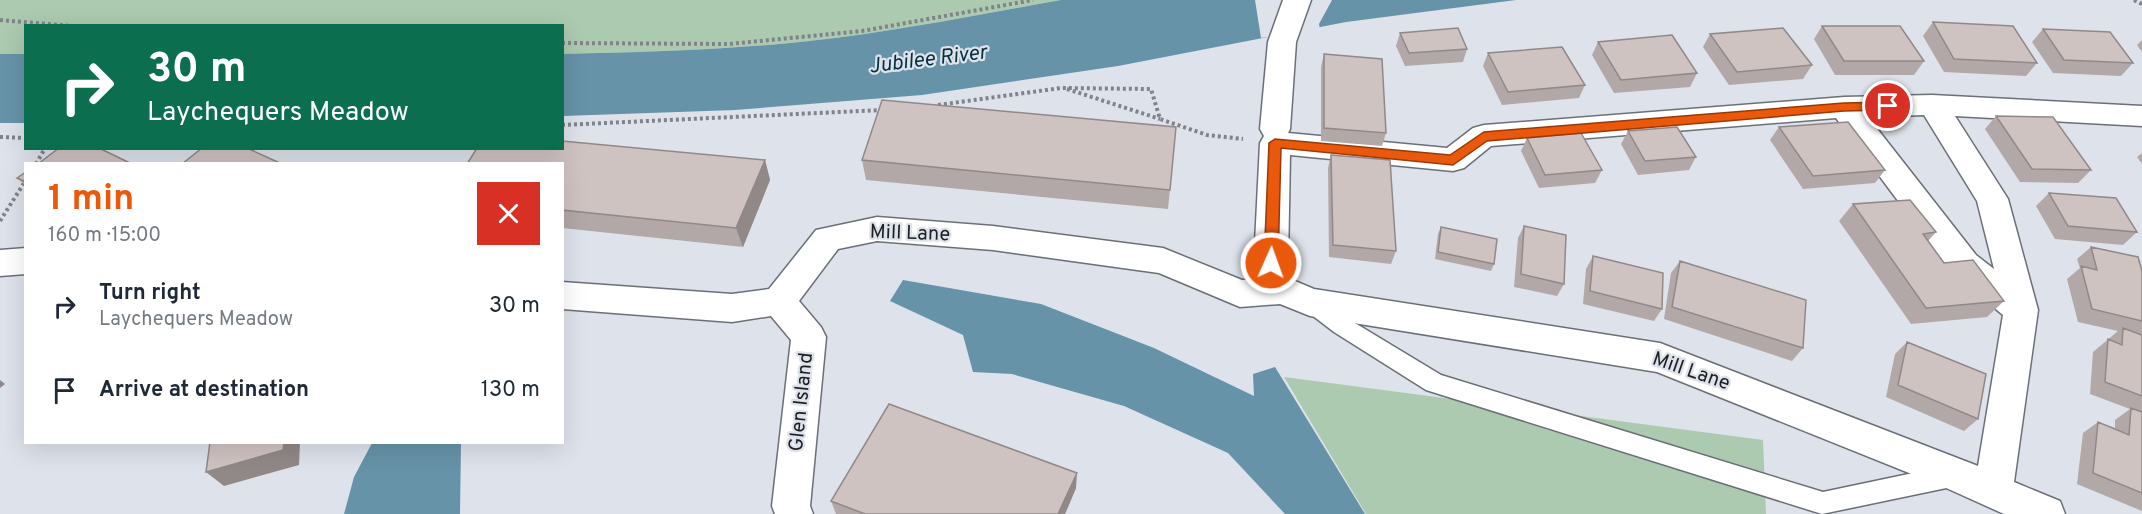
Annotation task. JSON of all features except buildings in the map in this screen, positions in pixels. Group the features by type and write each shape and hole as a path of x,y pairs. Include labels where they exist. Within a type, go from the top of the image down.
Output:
{"street":[{"path":"1296,296 1271,263 1275,136 1282,42 1297,0"},
{"path":"1275,136 1453,160 1484,136 1844,107 1932,105 2142,116"},
{"path":"1932,105 1992,199 2021,310 1993,491"},
{"path":"1844,107 1964,264 2021,310"},
{"name":"Mill Lane","path":"779,301 828,239 877,229 993,238 1163,261 1240,294 1296,296 1660,358 1957,475 2046,514"},
{"path":"0,263 24,261"},
{"path":"564,295 732,308 779,301"},
{"name":"Glen Island","path":"779,301 809,337 791,506 794,514"}],"lane":[{"path":"1296,296 1434,383 1823,503 1957,475"}],"path":[{"path":"564,43 729,44 862,31 1033,0"},
{"path":"2134,0 2142,4"},
{"path":"0,20 48,24"},
{"path":"931,106 1061,88 1151,89 1160,119"},
{"path":"1061,88 1207,135 1275,136"},
{"path":"564,125 884,110"},
{"path":"0,137 24,138"},
{"path":"0,221 24,183"}],"green space":[{"path":"0,0 1061,0 872,33 748,47 564,54 564,24 24,24 24,54 0,54"},
{"path":"1284,377 1763,440 1766,514 1366,514"}],"water":[{"name":"Jubilee River","path":"1061,0 1516,0 1346,22 1118,66 922,95 735,110 564,116 564,54 717,49 809,41 904,28"},
{"path":"0,54 24,54 24,123 0,123"},
{"path":"903,280 1041,304 1154,348 1254,396 1253,374 1275,367 1365,514 1285,514 1228,453 1124,406 1012,374 973,372 963,335 890,301"},
{"path":"371,444 461,444 460,514 344,514 354,477"}],"pier":[{"path":"1255,0 1332,0 1319,24 1320,29 1261,38"}],"route":[{"path":"1271,263 1275,143 1453,160 1484,136 1844,107 1888,106"}]}
